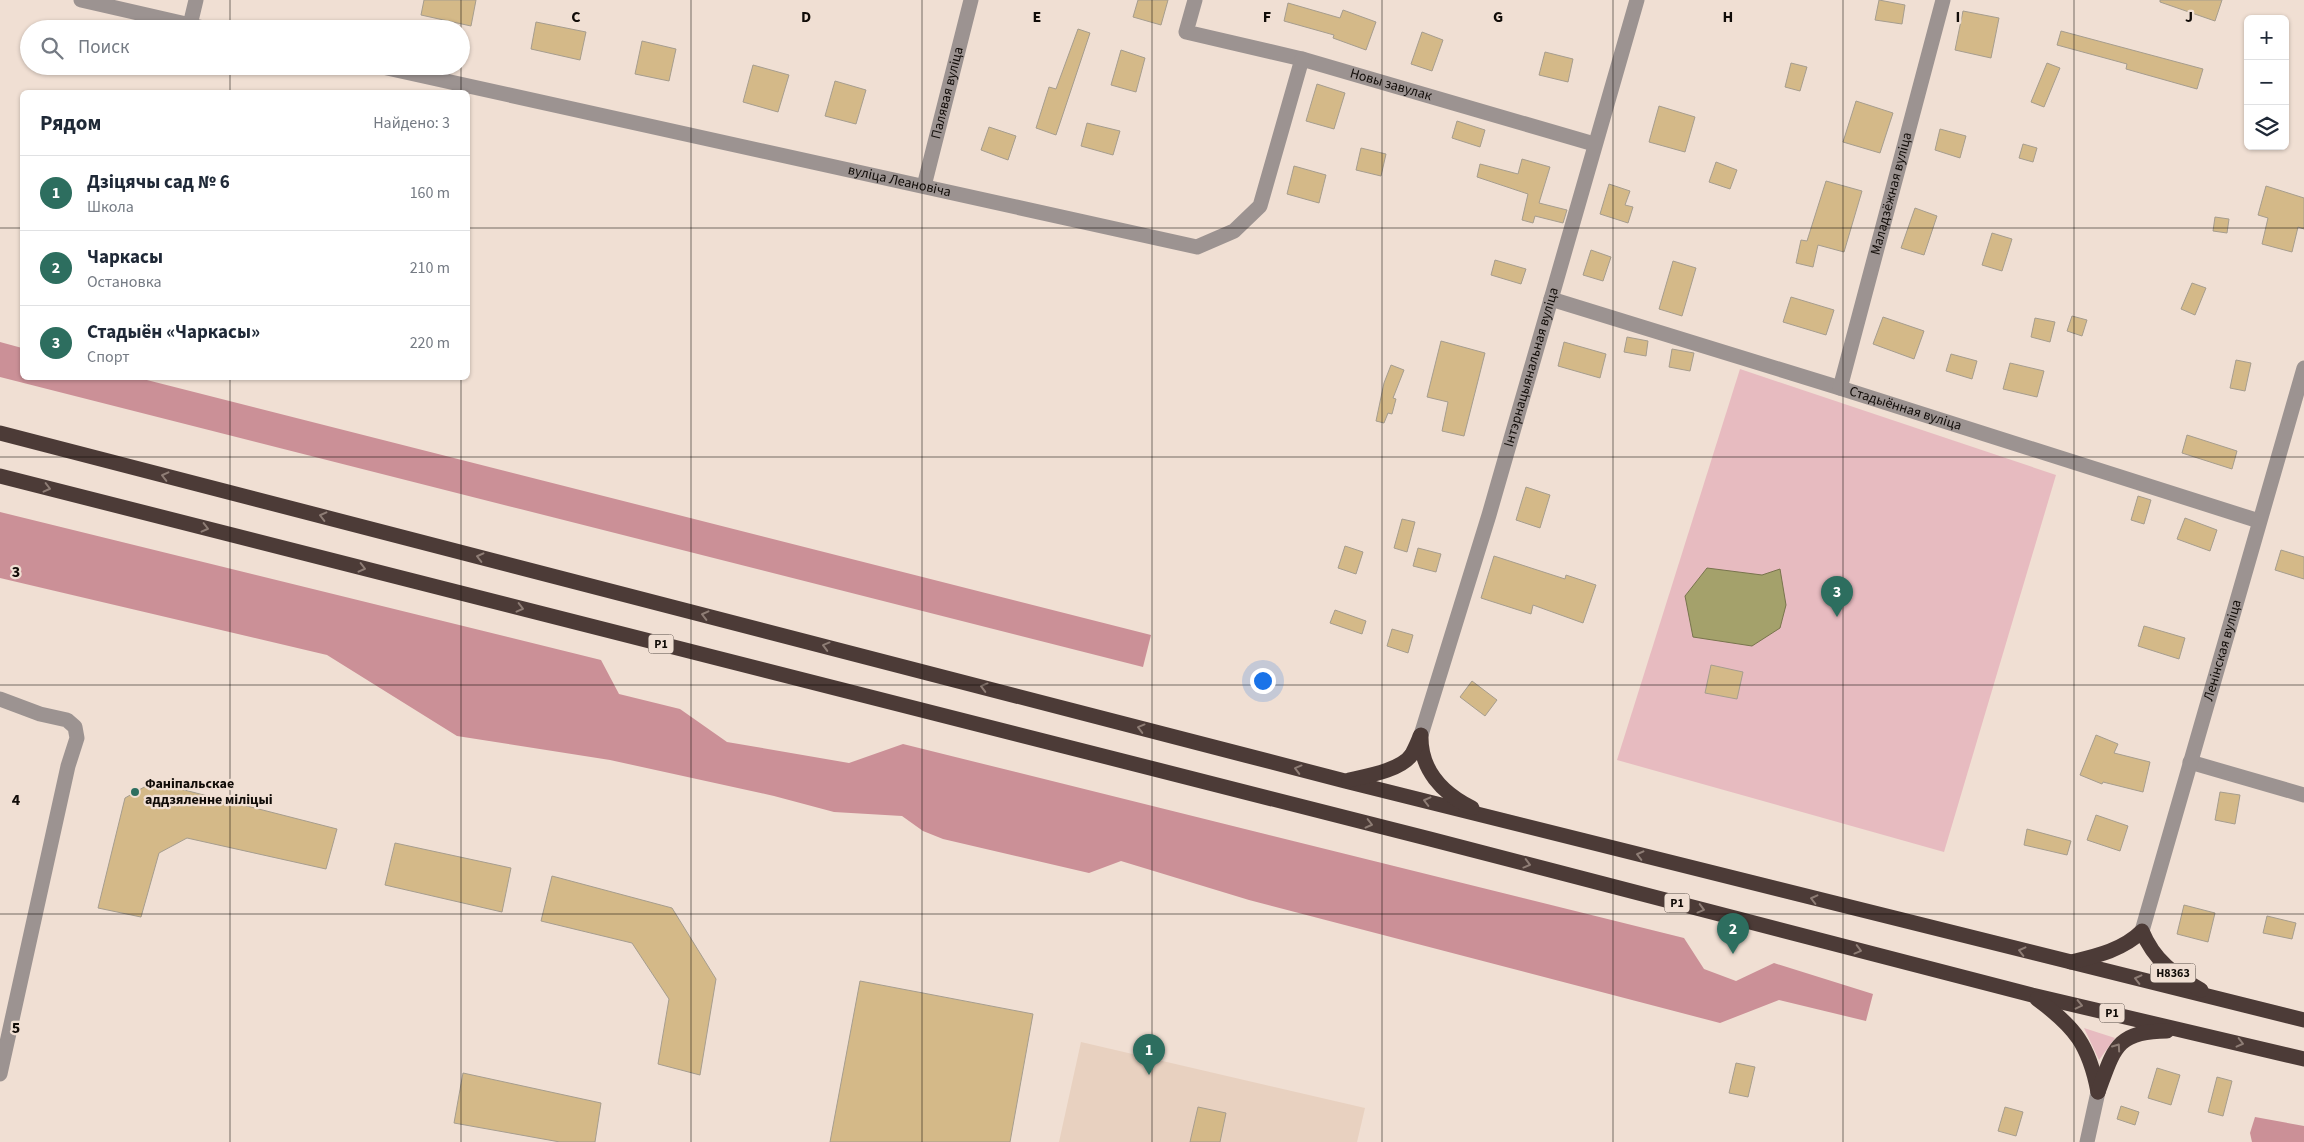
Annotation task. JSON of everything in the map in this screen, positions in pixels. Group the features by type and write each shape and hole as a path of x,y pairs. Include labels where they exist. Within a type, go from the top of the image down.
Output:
{"highway":[{"path":"0,433 1491,818 2304,1020"},
{"name":"Р1","path":"0,476 1430,839 2032,995 2192,1031 2304,1059"},
{"path":"1346,781 1373,775 1400,764 1411,756 1421,735"},
{"path":"1421,735 1425,765 1430,774 1448,792 1467,806 1491,818"},
{"path":"2070,962 2115,949 2142,931"},
{"name":"Н8363","path":"2142,931 2147,944 2162,965 2176,976 2219,1000"},
{"path":"2032,995 2059,1015 2086,1049 2098,1092"},
{"path":"2098,1092 2112,1056 2123,1040 2142,1032 2192,1031"}],"street":[{"path":"81,0 168,20"},
{"path":"191,20 196,0"},
{"name":"Палявая вуліца","path":"924,186 971,0"},
{"name":"Новы завулак","path":"1195,0 1186,32 1302,59 1594,144"},
{"name":"Інтэрнацыянальная вуліца","path":"1421,735 1489,515 1594,144 1637,0"},
{"name":"Маладзёжная вуліца","path":"1840,388 1943,0"},
{"name":"вуліца Леановіча","path":"419,75 1197,247 1234,232 1260,206 1302,59"},
{"name":"Стадыённая вуліца","path":"1551,299 1840,388 2259,522"},
{"name":"Ленінская вуліца","path":"2142,931 2304,368"},
{"path":"0,700 67,720 75,727 76,738 68,766 0,1074"},
{"path":"2190,762 2304,795"},
{"path":"2087,1142 2098,1092"}],"shaded area":[{"path":"0,342 20,347 20,380 147,380 1151,635 1143,667 0,377"},
{"path":"1740,369 2056,475 1944,852 1617,760"},
{"path":"0,512 601,660 619,694 680,709 727,742 849,763 903,744 1684,938 1704,969 1736,981 1774,963 1873,994 1866,1021 1779,1000 1720,1023 1249,900 1121,861 1089,873 943,839 923,831 902,816 834,812 774,796 610,760 457,736 327,655 0,578"},
{"path":"1707,568 1762,575 1780,569 1786,605 1780,628 1752,646 1693,637 1685,596"},
{"path":"2084,1028 2115,1038 2099,1060"},
{"path":"1081,1042 1365,1108 1357,1142 1059,1142"},
{"path":"2255,1117 2304,1126 2304,1142 2252,1142 2250,1133"}],"building":[{"path":"424,0 476,0 471,26 470,20 444,20 421,15"},
{"path":"1138,0 1168,0 1161,25 1133,17"},
{"path":"1879,0 1905,5 1902,24 1875,20"},
{"path":"2160,0 2222,0 2215,21 2160,2"},
{"path":"1288,3 1340,18 1343,10 1376,22 1366,50 1333,38 1334,35 1284,21"},
{"path":"1963,11 1999,18 1991,58 1955,50"},
{"path":"536,22 586,32 580,60 531,49"},
{"path":"1078,29 1090,33 1056,135 1036,128 1049,87 1056,89"},
{"path":"2061,31 2203,69 2197,89 2126,69 2127,64 2057,45"},
{"path":"1422,32 1443,40 1432,71 1411,64"},
{"path":"642,41 676,49 669,81 635,74"},
{"path":"1121,50 1145,58 1136,92 1111,85"},
{"path":"1545,52 1573,59 1568,82 1539,75"},
{"path":"1791,63 1807,67 1800,91 1785,87"},
{"path":"2047,63 2060,68 2044,107 2031,102"},
{"path":"753,65 789,75 778,112 743,102"},
{"path":"835,81 866,90 856,124 825,116"},
{"path":"1317,84 1345,93 1334,129 1306,121"},
{"path":"1856,101 1893,113 1880,153 1843,142"},
{"path":"1659,106 1695,117 1685,152 1649,142"},
{"path":"1457,121 1485,130 1480,147 1452,138"},
{"path":"1087,123 1120,131 1113,155 1081,146"},
{"path":"989,127 1016,136 1008,160 981,150"},
{"path":"1940,129 1966,136 1960,158 1935,150"},
{"path":"2023,144 2037,148 2033,162 2019,158"},
{"path":"1361,148 1386,154 1381,176 1356,170"},
{"path":"1522,159 1550,167 1539,203 1567,210 1563,223 1535,216 1533,223 1522,220 1528,194 1477,177 1480,164 1518,174"},
{"path":"1716,162 1737,170 1730,189 1709,182"},
{"path":"1294,166 1326,175 1319,203 1287,194"},
{"path":"1826,181 1862,191 1844,252 1818,245 1813,267 1796,263 1801,240 1807,241"},
{"path":"1609,184 1630,191 1625,205 1633,207 1628,223 1600,214"},
{"path":"2266,186 2304,198 2304,229 2298,227 2292,252 2262,244 2268,218 2258,215"},
{"path":"1915,208 1937,216 1924,255 1901,248"},
{"path":"2215,217 2229,219 2227,233 2213,231"},
{"path":"1992,233 2012,239 2002,271 1982,265"},
{"path":"1591,250 1611,257 1603,281 1583,275"},
{"path":"1495,260 1526,269 1521,284 1491,275"},
{"path":"1673,261 1696,268 1682,316 1659,309"},
{"path":"2192,283 2206,288 2195,315 2181,309"},
{"path":"1791,297 1834,310 1826,335 1783,322"},
{"path":"2072,316 2087,320 2082,336 2067,331"},
{"path":"1883,317 1924,331 1914,359 1873,344"},
{"path":"2035,318 2055,322 2050,342 2031,337"},
{"path":"1627,337 1648,341 1646,356 1624,352"},
{"path":"1441,341 1485,353 1464,436 1442,431 1448,402 1427,397"},
{"path":"1564,342 1606,354 1600,378 1558,366"},
{"path":"1672,349 1694,353 1690,371 1669,367"},
{"path":"1951,354 1977,361 1972,379 1946,371"},
{"path":"2236,360 2251,363 2245,391 2230,388"},
{"path":"2010,363 2044,371 2037,397 2003,389"},
{"path":"1391,365 1404,370 1393,398 1396,399 1392,414 1388,413 1384,423 1376,421 1384,383"},
{"path":"2187,435 2237,451 2232,469 2182,453"},
{"path":"1526,487 1550,495 1540,528 1516,520"},
{"path":"2138,496 2151,500 2144,524 2131,520"},
{"path":"2185,518 2217,530 2210,551 2177,539"},
{"path":"1402,519 1415,522 1407,552 1394,548"},
{"path":"1345,546 1363,552 1356,574 1338,568"},
{"path":"1418,548 1441,554 1436,572 1413,566"},
{"path":"2281,550 2304,557 2304,579 2275,570"},
{"path":"1494,556 1565,579 1566,575 1596,585 1583,623 1533,605 1531,614 1481,598"},
{"path":"1335,610 1366,621 1362,634 1330,623"},
{"path":"2144,626 2185,638 2179,659 2138,646"},
{"path":"1392,629 1413,635 1408,653 1387,646"},
{"path":"1711,665 1743,672 1737,699 1705,693"},
{"path":"1472,681 1497,700 1485,716 1460,697"},
{"path":"2096,735 2118,744 2114,753 2150,762 2143,792 2103,782 2102,784 2080,775"},
{"path":"153,782 337,829 326,869 187,838 159,853 141,917 98,908 125,798"},
{"path":"2220,792 2240,795 2235,824 2215,820"},
{"path":"2096,815 2128,826 2120,851 2087,840"},
{"path":"2027,829 2071,841 2067,855 2024,845"},
{"path":"395,843 511,868 502,912 385,885"},
{"path":"552,876 672,908 716,979 700,1075 658,1064 669,999 632,943 541,921"},
{"path":"2184,905 2215,913 2208,942 2177,934"},
{"path":"2267,916 2296,923 2292,939 2263,933"},
{"path":"860,981 1033,1014 1010,1142 830,1142"},
{"path":"1736,1063 1755,1067 1748,1097 1729,1093"},
{"path":"2157,1068 2180,1075 2171,1105 2148,1098"},
{"path":"463,1073 601,1103 595,1142 560,1142 454,1123"},
{"path":"2217,1077 2232,1081 2223,1116 2208,1112"},
{"path":"2121,1106 2139,1112 2135,1125 2117,1119"},
{"path":"1198,1107 1226,1113 1220,1142 1190,1142"},
{"path":"2005,1107 2023,1112 2016,1136 1998,1131"}],"place":[{"name":"Стадыён «Чаркасы»","path":"1837,617"},
{"name":"Фаніпальскае аддзяленне міліцыі","path":"135,792"},
{"name":"Чаркасы","path":"1733,954"},
{"name":"Дзіцячы сад № 6","path":"1149,1075"}]}
